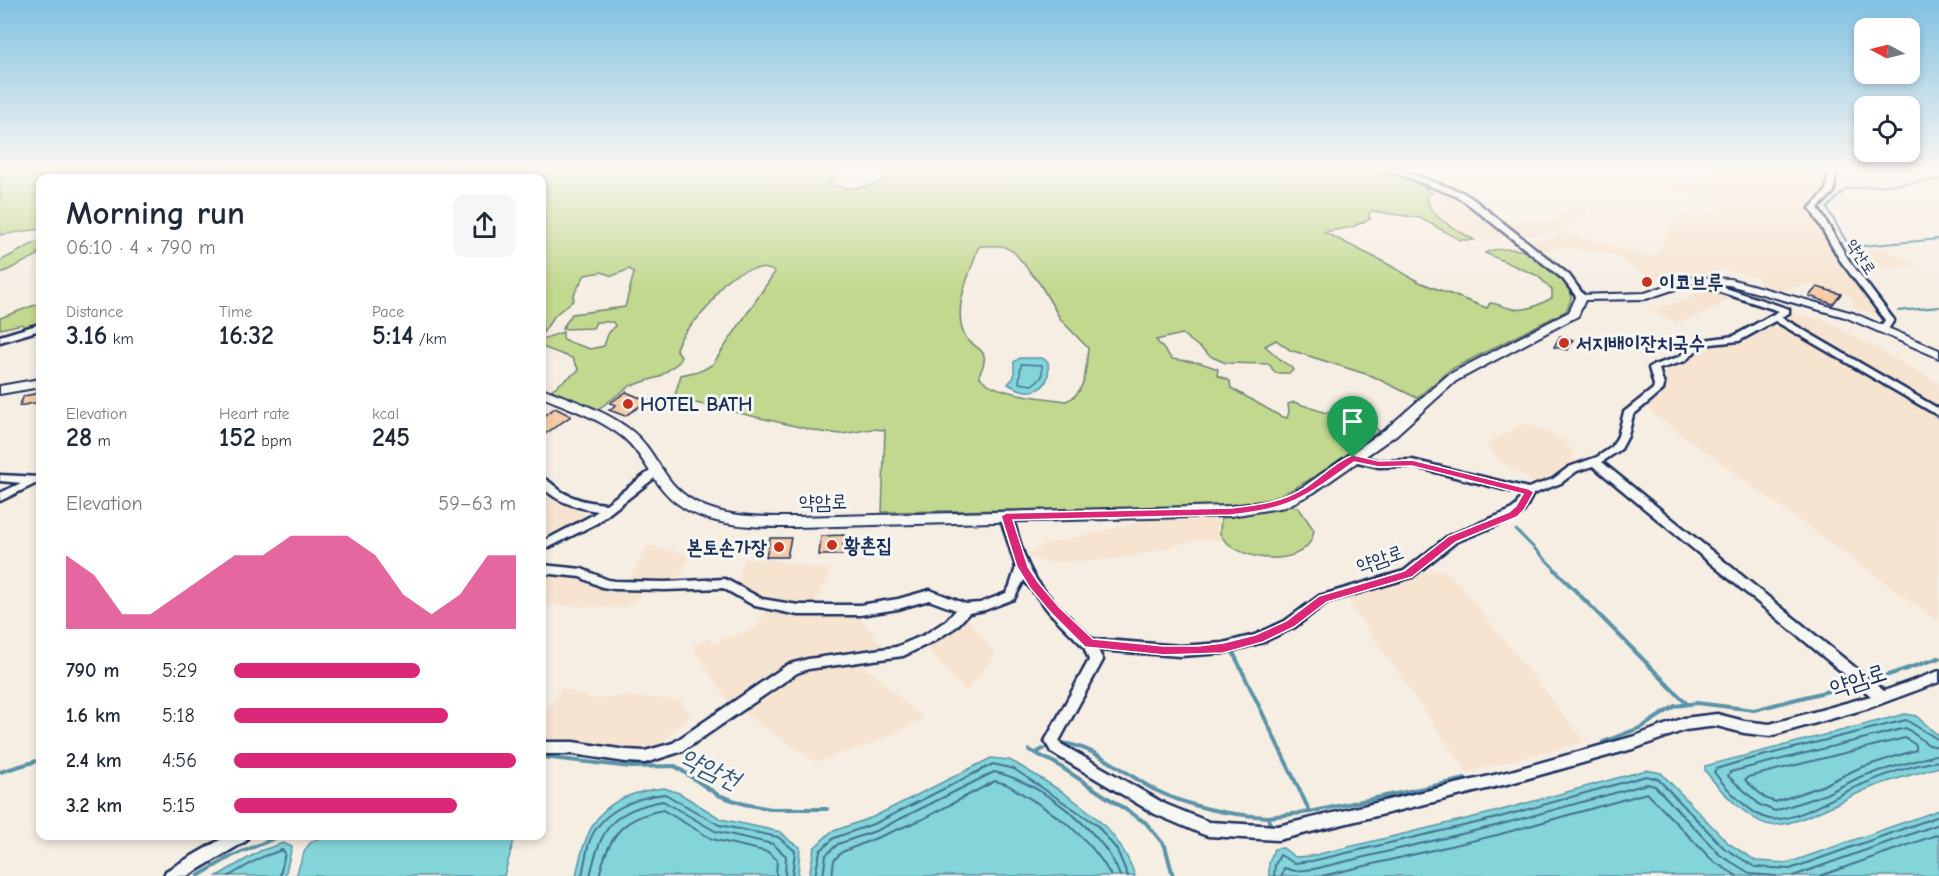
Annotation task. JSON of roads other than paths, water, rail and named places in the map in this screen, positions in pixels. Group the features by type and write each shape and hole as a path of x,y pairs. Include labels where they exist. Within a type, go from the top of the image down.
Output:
{"street":[{"path":"1479,208 1566,277 1581,297 1646,296 1692,280 1716,280 1746,285 1839,312 1939,354"},
{"name":"약산로","path":"1814,208 1844,261 1890,320 1884,329"},
{"path":"1353,458 1379,464 1412,463 1529,492 1557,481 1573,469 1594,462 1616,449 1623,436 1628,414 1658,390 1659,385 1654,369 1657,366 1682,358 1699,343 1736,339 1786,311 1692,280"},
{"name":"약암로","path":"546,395 626,433 641,447 672,491 692,506 739,520 796,522 1231,511 1263,508 1290,500 1308,490 1391,432 1452,378 1574,314 1581,297"},
{"path":"1774,318 1939,413"},
{"path":"0,339 36,328"},
{"path":"0,390 36,385"},
{"path":"1594,462 1882,698"},
{"path":"546,545 593,520 658,470"},
{"path":"0,478 36,481"},
{"path":"0,497 36,481"},
{"path":"546,484 568,501 591,507 609,508"},
{"name":"약암로","path":"1529,492 1521,508 1513,514 1452,539 1408,574 1323,599 1290,624 1258,639 1223,648 1180,651 1089,644 1096,660 1052,741 1056,748 1160,809 1208,829 1278,832 1511,777 1636,742 1684,724 1717,720 1744,727 1770,730 1882,698 1939,676"},
{"path":"1006,516 1022,567 1055,610 1089,644"},
{"path":"546,569 582,573 606,584 615,585 666,586 725,583 759,603 798,610 860,610 898,604 930,595 965,609 981,607 1010,596 1022,567"},
{"path":"546,748 573,748 645,757 662,753 678,747 792,669 808,664 898,652 912,648 951,624 965,609"},
{"path":"172,876 233,840"}],"water":[{"path":"1020,358 1042,358 1048,362 1047,380 1038,389 1025,391 1008,384 1014,377 1014,362"},
{"path":"1905,714 1916,716 1939,736 1939,767 1874,786 1793,822 1771,825 1753,818 1725,794 1705,770 1705,766"},
{"path":"991,758 1009,760 1017,764 1087,810 1116,839 1127,856 1135,876 809,876 814,848 831,832 873,817"},
{"path":"1646,770 1661,773 1728,843 1756,861 1788,863 1939,810 1939,876 1269,876 1269,863 1274,849 1283,848 1295,857 1311,856 1491,813"},
{"path":"664,788 679,793 721,819 781,832 800,847 798,876 576,876 586,839 602,813 626,796"},
{"path":"315,840 514,840 504,876 296,876 302,856"},
{"path":"283,843 292,847 285,876 217,876 260,851"}],"waterway":[{"path":"1827,208 1846,241"},
{"path":"1852,247 1939,239"},
{"path":"1898,311 1939,307"},
{"path":"1516,530 1557,571"},
{"path":"1555,570 1687,704"},
{"path":"1233,652 1310,812"},
{"path":"1876,679 1939,658"},
{"path":"1603,742 1642,727 1675,706 1697,703 1754,710 1852,685"},
{"path":"1060,743 1085,749 1155,790 1183,802 1210,810 1268,817"},
{"path":"1036,753 1043,749"},
{"name":"약암천","path":"1029,750 1055,763 1146,823 1165,846 1173,876"},
{"name":"약암천","path":"546,757 631,767 675,766 718,795 744,804 771,809 827,809"},
{"path":"0,772 36,761"},
{"path":"1310,812 1466,779"},
{"path":"1268,817 1310,812"},
{"path":"1268,817 1270,824"},
{"name":"약암천","path":"198,876 232,856 270,840"}],"place":[{"name":"이코브루","path":"1647,282"},
{"name":"서지배이잔치국수","path":"1564,343"},
{"name":"HOTEL BATH","path":"628,404"},
{"name":"황촌집","path":"832,545"},
{"name":"본토손가장","path":"779,547"}]}
